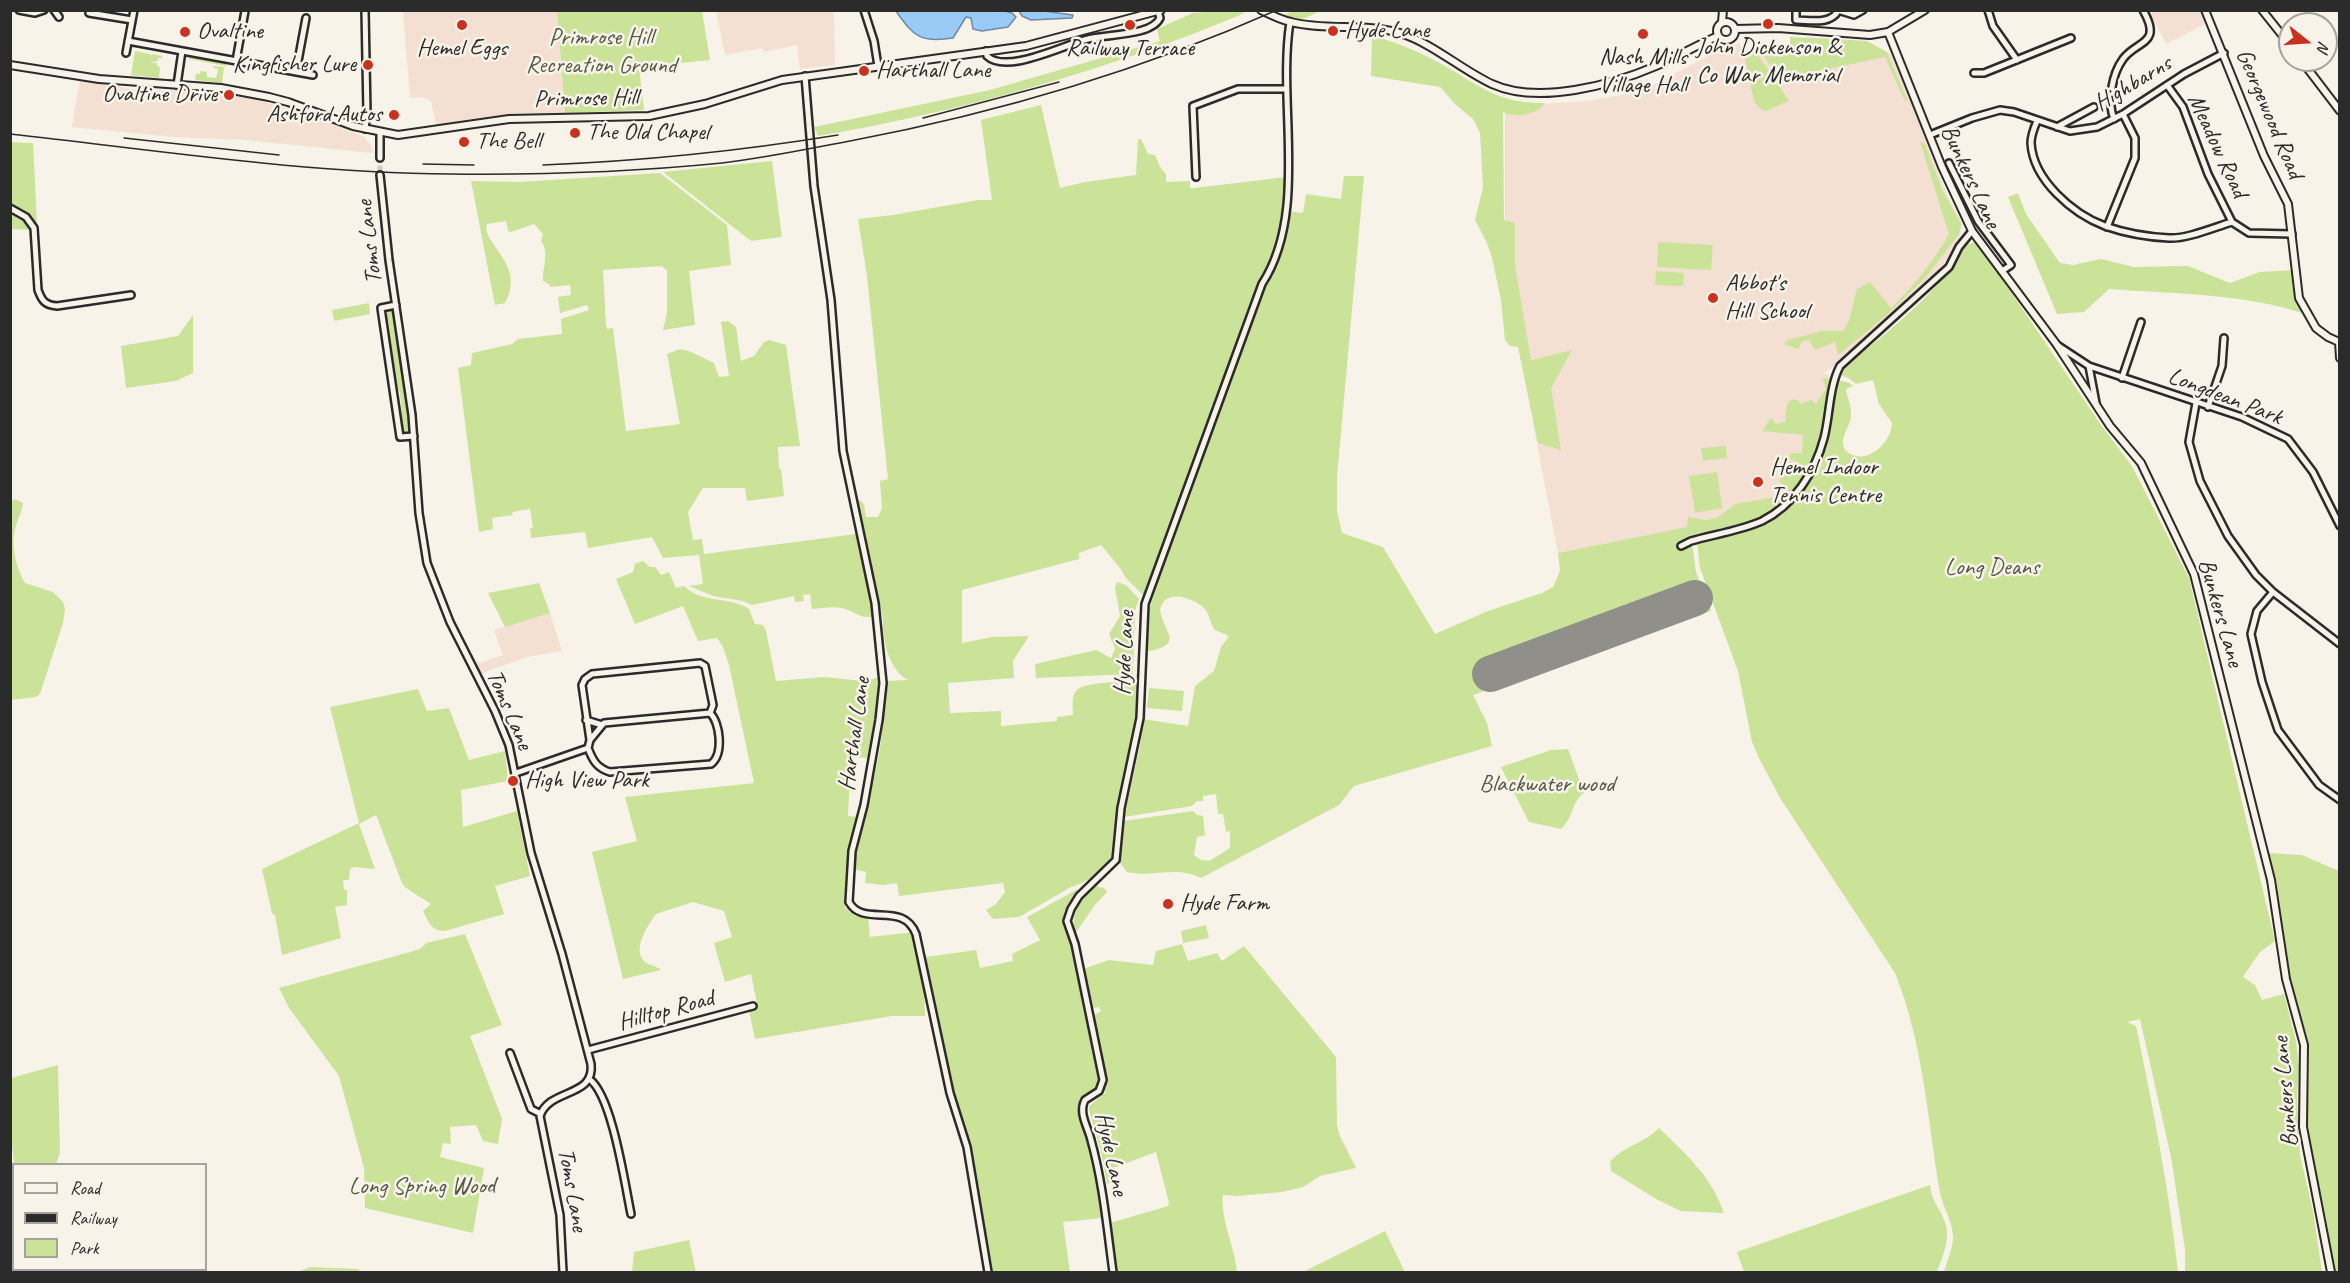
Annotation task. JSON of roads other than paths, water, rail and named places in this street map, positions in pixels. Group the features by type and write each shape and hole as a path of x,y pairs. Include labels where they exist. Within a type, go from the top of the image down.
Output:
{"street":[{"path":"19,10 35,13 44,10"},
{"path":"54,10 59,17"},
{"path":"126,53 134,10"},
{"path":"364,10 367,112 365,129"},
{"path":"864,10 874,41 878,66"},
{"path":"1261,10 1290,22 1397,32 1417,40 1491,83 1508,90 1539,92 1595,86 1654,67 1718,36"},
{"path":"1722,22 1730,23 1735,29 1730,39 1724,40 1718,36 1716,30 1722,22 1723,10"},
{"path":"1796,10 1796,20 1829,20 1835,18 1838,11 1854,15 1863,10"},
{"path":"1735,29 1778,28 1870,35 1888,32 1925,10"},
{"path":"1988,10 1993,26 2017,60"},
{"path":"2114,119 2110,98 2119,69 2124,58 2145,44 2149,36 2150,27 2143,10"},
{"name":"Georgewood Road","path":"2205,10 2264,156 2284,195 2290,213 2299,298 2316,328 2339,342"},
{"path":"2262,10 2278,30"},
{"path":"236,61 245,11"},
{"path":"805,76 986,51 1026,46 1159,11 1158,23 1149,28 1086,39 1043,56 993,61 987,56 986,51"},
{"path":"89,13 132,20"},
{"path":"296,72 306,18"},
{"name":"Hyde Lane","path":"1113,1272 1100,1179 1089,1131 1082,1113 1085,1100 1099,1090 1103,1080 1076,944 1067,921 1079,896 1116,860 1121,808 1140,718 1145,604 1262,284 1271,270 1280,244 1288,178 1286,88 1290,22"},
{"name":"Bunkers Lane","path":"1888,32 1942,167 1972,231 2057,345 2110,426 2141,462 2194,574 2271,880 2286,979 2304,1045 2303,1127 2331,1272"},
{"path":"1974,73 1984,73 2071,38"},
{"path":"128,41 313,75"},
{"path":"177,85 182,51"},
{"name":"Highbarns","path":"1930,135 1972,118 2000,110 2014,112 2070,131 2097,127 2123,114 2167,85 2224,53"},
{"name":"Primrose Hill","path":"10,65 108,80 221,88 269,97 380,133 409,134 518,119 649,116 705,104 782,80 805,76"},
{"path":"2310,72 2340,111"},
{"name":"Harthall Lane","path":"805,76 814,186 831,300 843,451 875,603 883,683 864,805 852,851 849,902 853,909 860,912 895,916 906,919 913,925 950,1093 967,1147 987,1272"},
{"name":"Meadow Road","path":"2167,85 2183,107 2208,174 2232,222"},
{"path":"1196,177 1193,106 1238,89 1286,88"},
{"name":"Highbarns","path":"2057,128 2094,107"},
{"path":"2107,227 2135,158 2135,138 2123,114"},
{"path":"2037,121 2031,143 2041,173 2057,194 2073,208 2107,227 2125,232 2172,238 2232,222 2248,233 2292,234"},
{"path":"380,133 380,158"},
{"path":"1949,163 1978,221 2011,265 2002,271"},
{"name":"Toms Lane","path":"380,175 389,261 414,436 419,513 427,563 446,614 504,731 516,773 531,853 588,1050 592,1069 589,1079"},
{"path":"10,208 26,217 34,228 38,290 41,299 46,304 57,306 131,295"},
{"path":"1681,546 1761,521 1790,502 1812,471 1824,438 1835,379 1840,366 1949,267 1959,247 1972,231"},
{"name":"Toms Lane","path":"396,305 381,308 400,437 414,436"},
{"path":"2122,378 2141,322"},
{"path":"2208,407 2222,366 2224,338"},
{"path":"2339,342 2340,358"},
{"name":"Longdean Park","path":"2057,345 2089,366 2242,417 2288,440 2313,472 2340,526"},
{"path":"2089,366 2096,405"},
{"path":"2196,403 2189,441 2200,481 2228,536 2256,575 2273,592 2340,644"},
{"path":"2273,592 2257,611 2251,634 2265,692 2278,730 2319,785 2340,800"},
{"path":"590,740 582,685 585,679 592,674 700,663 705,666 712,705 710,713"},
{"path":"586,720 602,725 710,713"},
{"path":"602,725 590,740 588,748 592,760 600,769 622,773 711,764 718,757 720,746 715,719 710,713"},
{"path":"516,773 588,748"},
{"name":"Hilltop Road","path":"588,1050 753,1006"},
{"name":"Toms Lane","path":"510,1053 531,1109 541,1114 540,1122 560,1215 563,1272"},
{"path":"541,1114 549,1102 580,1088 589,1079 596,1085 607,1106 631,1214"}],"water":[{"path":"896,11 1004,11 1016,17 1008,27 982,31 973,29 971,18 966,17 953,38 933,40 919,36 908,27"},
{"path":"1019,11 1044,11 1073,15 1072,18 1031,20 1022,16"}],"tunnel":[{"path":"380,158 380,175"}],"railway":[{"path":"10,134 230,160 395,173 620,171 722,163 905,130 1014,103 1121,71 1277,10"},
{"path":"923,118 1059,82"},
{"path":"543,165 691,154 838,135"},
{"path":"124,138 279,155"},
{"path":"423,164 474,165"}],"place":[{"name":"John Dickenson & Co War Memorial","path":"1768,24"},
{"name":"Hemel Eggs","path":"462,25"},
{"name":"Railway Terrace","path":"1130,25"},
{"name":"Hyde Lane","path":"1333,31"},
{"name":"Ovaltine","path":"185,32"},
{"name":"Nash Mills Village Hall","path":"1643,34"},
{"name":"Kingfisher Lure","path":"368,65"},
{"name":"Harthall Lane","path":"864,71"},
{"name":"Ovaltine Drive","path":"229,95"},
{"name":"Ashford Autos","path":"394,115"},
{"name":"The Old Chapel","path":"575,133"},
{"name":"The Bell","path":"464,142"},
{"name":"Abbot's Hill School","path":"1713,298"},
{"name":"Hemel Indoor Tennis Centre","path":"1758,482"},
{"name":"High View Park","path":"513,781"},
{"name":"Hyde Farm","path":"1168,904"}],"park label":[{"name":"Primrose Hill Recreation Ground","path":"601,52"},
{"name":"Long Deans","path":"1992,568"},
{"name":"Blackwater wood","path":"1547,785"},
{"name":"Long Spring Wood","path":"422,1187"}]}
